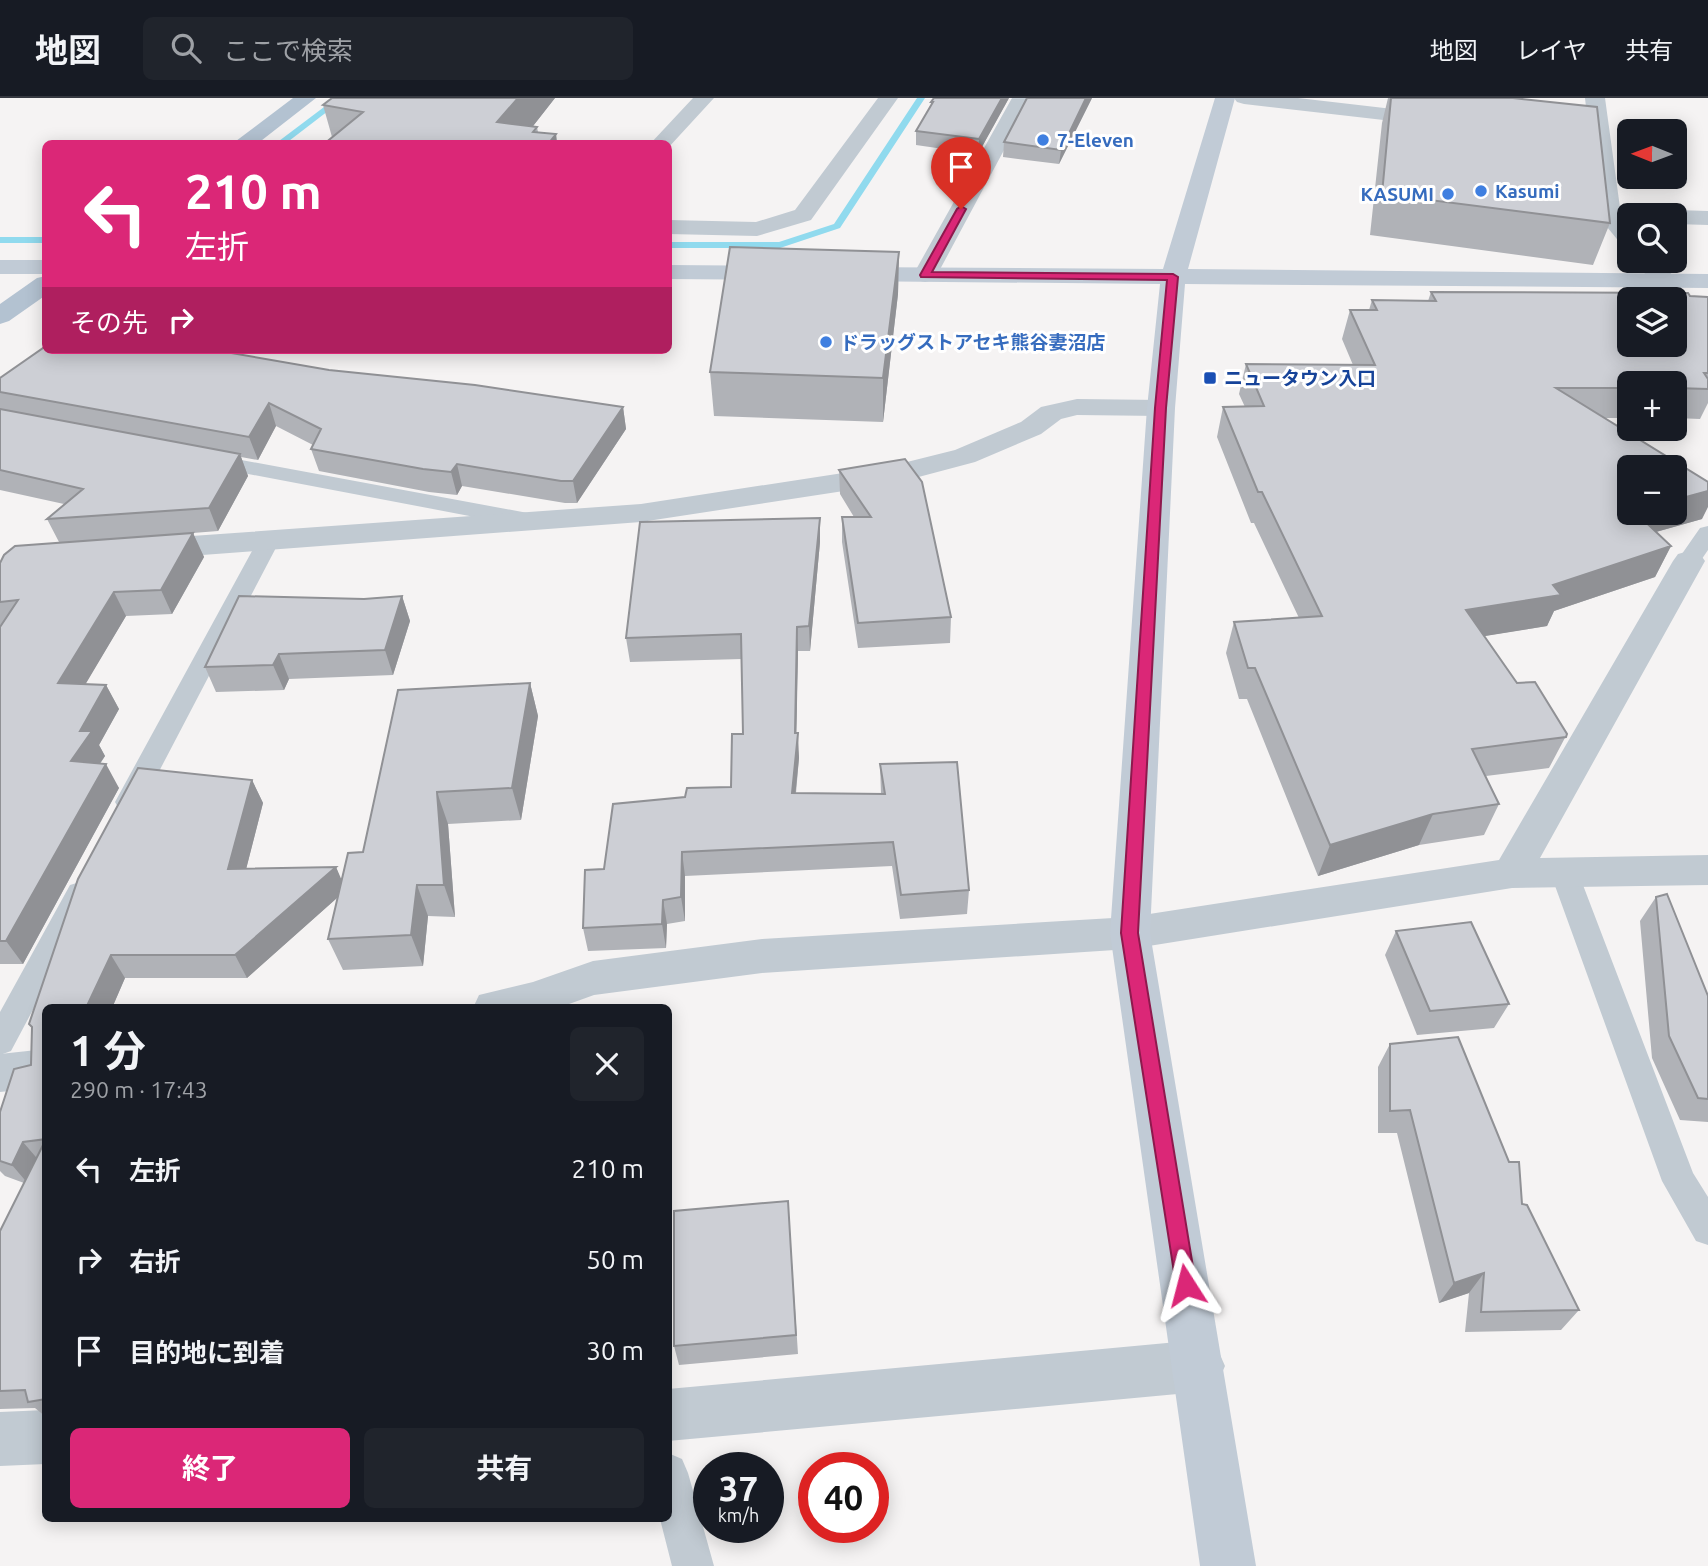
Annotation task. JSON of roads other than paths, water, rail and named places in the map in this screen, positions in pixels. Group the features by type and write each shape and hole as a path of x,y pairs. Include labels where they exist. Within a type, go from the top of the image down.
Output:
{"main road":[{"path":"248,140 306,98"},
{"path":"0,316 42,286"}],"street":[{"path":"664,140 704,98"},
{"path":"672,227 757,229 803,215 888,98"},
{"path":"925,275 1022,98"},
{"path":"1225,98 1173,277 1161,408 1130,933 1228,1566"},
{"path":"1244,98 1425,108 1451,121"},
{"path":"1595,98 1598,137 1617,208"},
{"path":"1571,135 1598,137"},
{"path":"1687,217 1708,218"},
{"path":"0,267 42,267"},
{"path":"672,272 1708,281"},
{"path":"1658,273 1665,281"},
{"path":"121,551 636,514 896,474 965,456 1031,428 1051,413 1077,407 1161,408"},
{"path":"1513,873 1699,547"},
{"path":"524,1004 593,978 762,956 1130,933 1513,873 1708,870"},
{"path":"0,1073 42,1068"},
{"path":"672,1415 1199,1366"},
{"path":"0,1439 42,1437"}],"lane":[{"path":"191,456 534,521"},
{"path":"118,822 268,542"},
{"path":"0,1042 92,871"},
{"path":"1564,872 1679,1181 1708,1229"},
{"path":"672,1488 693,1566"}],"waterway":[{"path":"284,140 341,98"},
{"path":"672,245 780,245 837,226 921,98"},
{"path":"0,240 42,240"}],"place":[{"name":"7-Eleven","path":"1043,140"},
{"name":"Kasumi","path":"1481,191"},
{"name":"KASUMI","path":"1448,194"},
{"name":"ドラッグストアセキ熊谷妻沼店","path":"826,342"},
{"name":"ニュータウン入口","path":"1210,378"}]}
